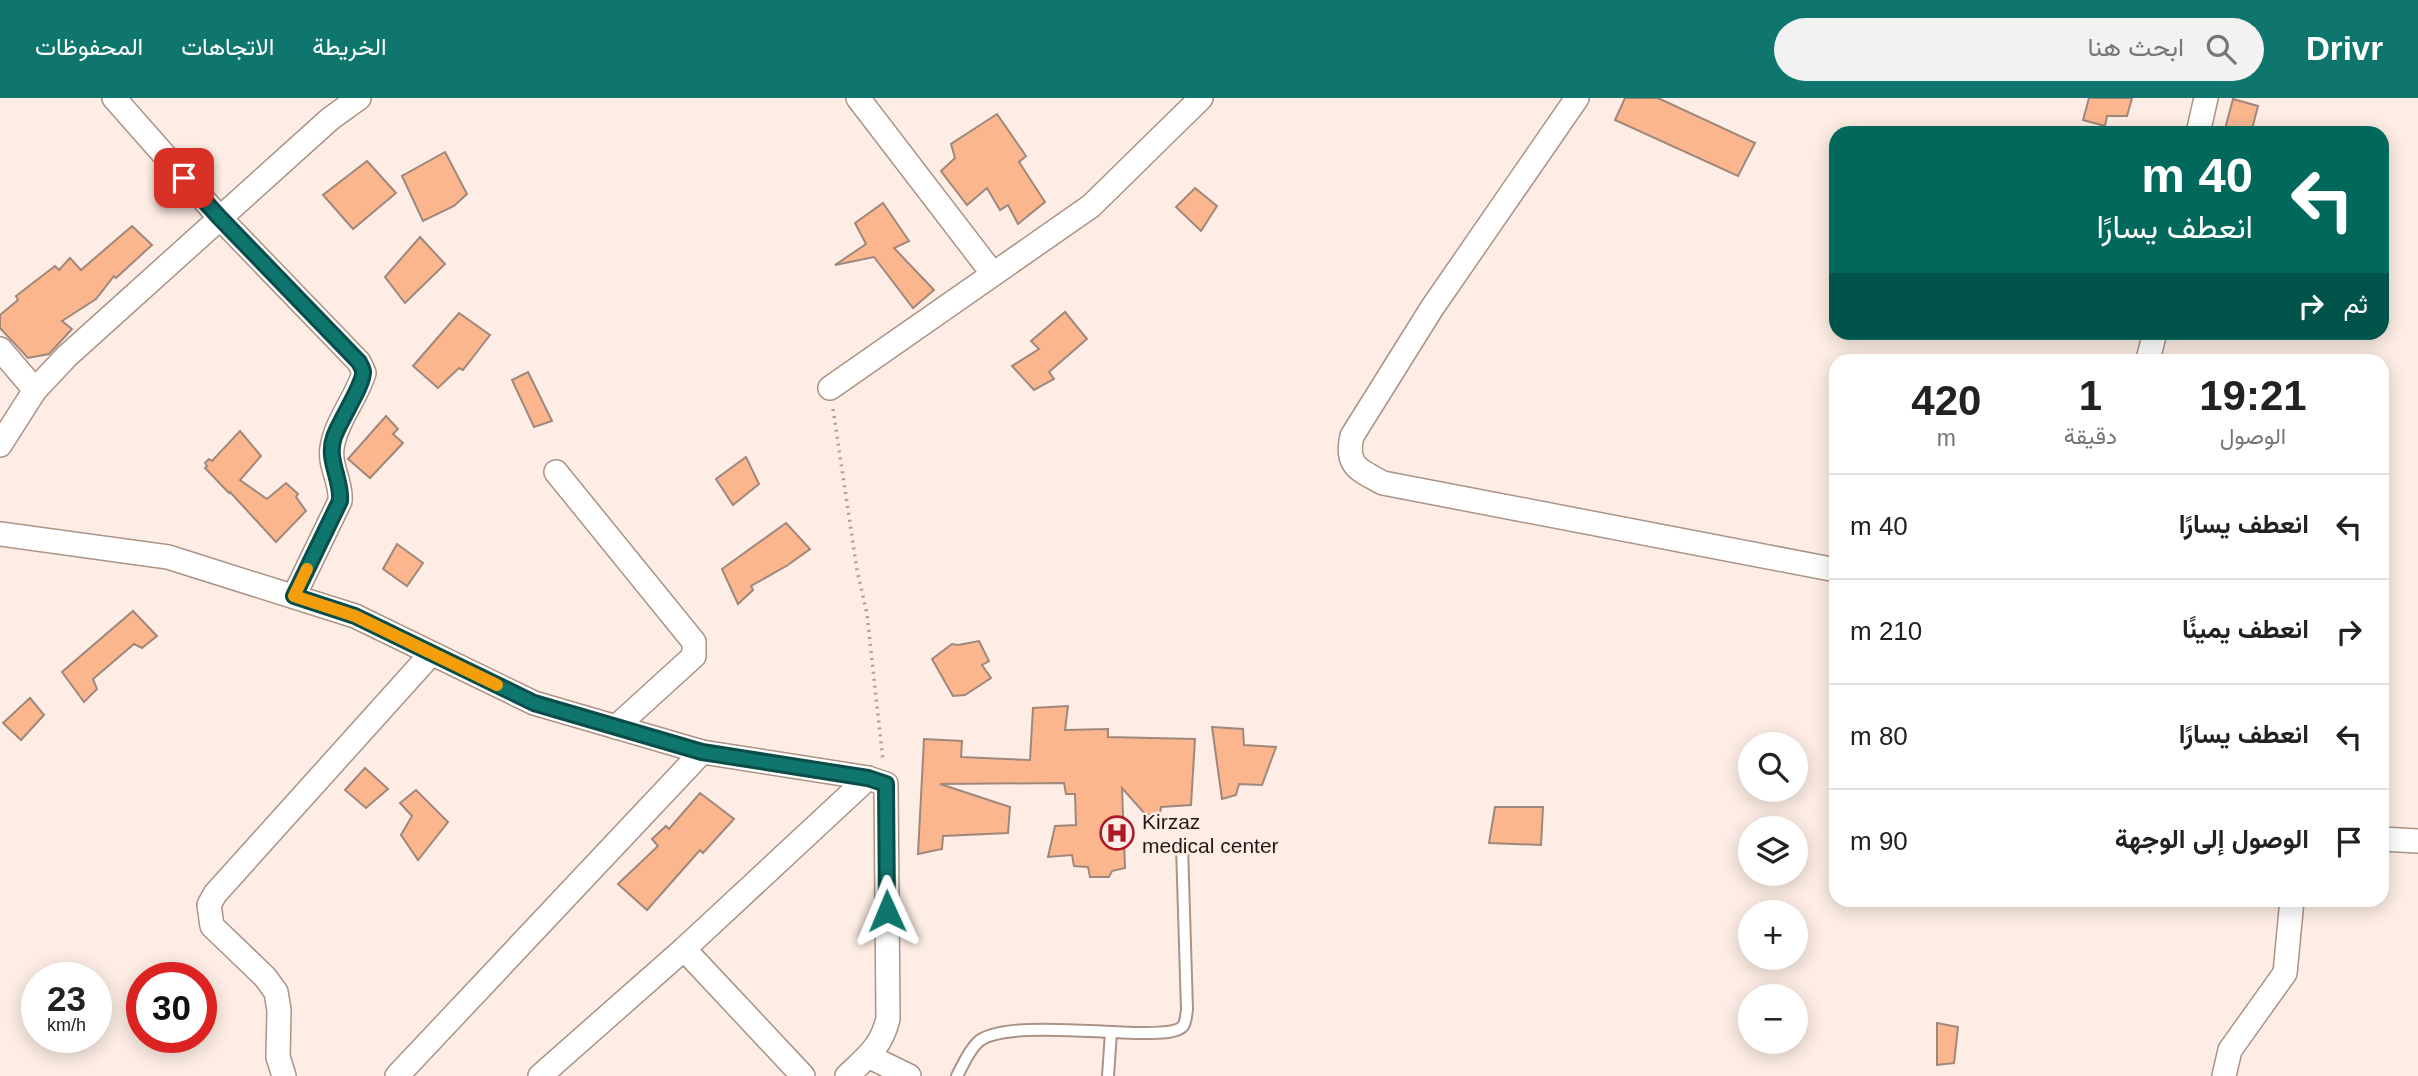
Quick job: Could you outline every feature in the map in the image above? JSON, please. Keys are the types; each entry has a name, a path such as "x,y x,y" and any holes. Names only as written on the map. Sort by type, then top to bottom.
{"street":[{"path":"114,98 219,217 359,362 363,373 361,383 334,437 331,452 340,485 340,501 294,596"},
{"path":"0,445 35,390 67,356 219,217 330,119 359,98"},
{"path":"858,98 993,274"},
{"path":"830,388 1091,206 1201,98"},
{"path":"1577,98 1432,308 1352,436 1351,460 1358,470 1383,483 1829,569"},
{"path":"2200,126 2206,98"},
{"path":"0,349 35,390"},
{"path":"556,472 694,642 694,656 616,727"},
{"path":"0,534 168,556 355,616 534,703 702,752 877,781"},
{"path":"284,1076 278,1057 279,1010 276,992 265,977 212,926 209,905 215,894 431,654"},
{"path":"397,1076 702,752"},
{"path":"544,1075 684,948 877,781"},
{"path":"847,1076 883,1037 888,1019 877,781"},
{"path":"2389,839 2418,841"},
{"path":"2224,1076 2230,1049 2285,973 2292,907"},
{"path":"684,948 803,1076"},
{"path":"868,1056 909,1076"}],"lane":[{"path":"957,1076 977,1042 987,1036 1020,1030 1161,1033 1182,1028 1187,1010 1182,846"},
{"path":"1108,1076 1111,1032"}],"path":[{"path":"830,388 857,570 867,614 877,781"}],"building":[{"path":"1625,98 1658,98 1755,143 1738,176 1615,120"},
{"path":"2089,98 2132,98 2127,116 2107,116 2105,126 2083,120"},
{"path":"2233,99 2258,106 2253,126 2226,126"},
{"path":"997,114 1026,156 1019,162 1045,202 1018,224 1008,205 1000,210 987,188 967,205 941,171 955,158 951,144"},
{"path":"445,152 467,194 454,206 423,221 402,176"},
{"path":"367,161 396,193 353,229 323,195"},
{"path":"1195,188 1217,206 1201,231 1176,207"},
{"path":"883,203 909,241 894,248 934,290 913,308 874,257 835,265 866,244 855,223"},
{"path":"132,226 152,245 116,278 114,276 96,299 62,321 72,329 49,354 28,358 0,328 0,315 18,300 16,296 55,266 59,270 70,258 81,270"},
{"path":"420,237 445,264 405,303 385,277"},
{"path":"1065,312 1087,339 1049,372 1054,379 1034,390 1012,366 1039,349 1031,341"},
{"path":"459,313 490,335 463,370 459,368 438,388 413,366"},
{"path":"528,372 552,421 534,427 512,380"},
{"path":"386,416 398,429 393,434 403,443 370,478 348,459"},
{"path":"240,431 261,456 240,480 267,499 286,483 298,494 296,497 306,511 276,542 205,468 205,463 209,459 212,461"},
{"path":"746,457 759,484 733,505 716,479"},
{"path":"786,523 810,549 751,586 753,590 738,604 722,569"},
{"path":"397,544 423,563 407,586 383,569"},
{"path":"133,611 157,636 142,648 134,644 93,679 97,689 84,702 62,672"},
{"path":"979,641 989,661 982,665 991,678 965,695 953,696 932,659 952,644"},
{"path":"30,698 44,715 21,740 3,723"},
{"path":"1068,706 1065,730 1108,729 1108,737 1195,739 1191,805 1161,807 1160,814 1146,815 1122,788 1125,868 1112,871 1109,877 1090,877 1088,867 1074,866 1072,855 1048,857 1055,826 1076,825 1075,794 1066,794 1064,783 940,784 1010,807 1008,833 943,836 942,849 918,854 924,739 962,741 961,757 1030,760 1033,708"},
{"path":"1212,727 1243,729 1244,745 1276,747 1262,785 1239,784 1236,795 1222,799"},
{"path":"365,768 388,789 366,808 345,790"},
{"path":"416,790 448,822 418,860 401,835 412,816 400,803"},
{"path":"700,793 734,819 703,853 700,850 647,910 618,884 658,846 652,839 666,826 669,829"},
{"path":"1495,807 1543,807 1541,845 1489,843"},
{"path":"1937,1023 1958,1027 1954,1063 1937,1065"}],"slow traffic":[{"path":"307,569 294,596 355,616 497,685"}],"place":[{"name":"Kirzaz medical center","path":"1117,833"}],"route":[{"path":"184,178 359,362 363,373 361,383 334,437 331,452 340,485 340,501 294,596 355,616 534,703 702,752 881,781 886,784 887,911"}]}
